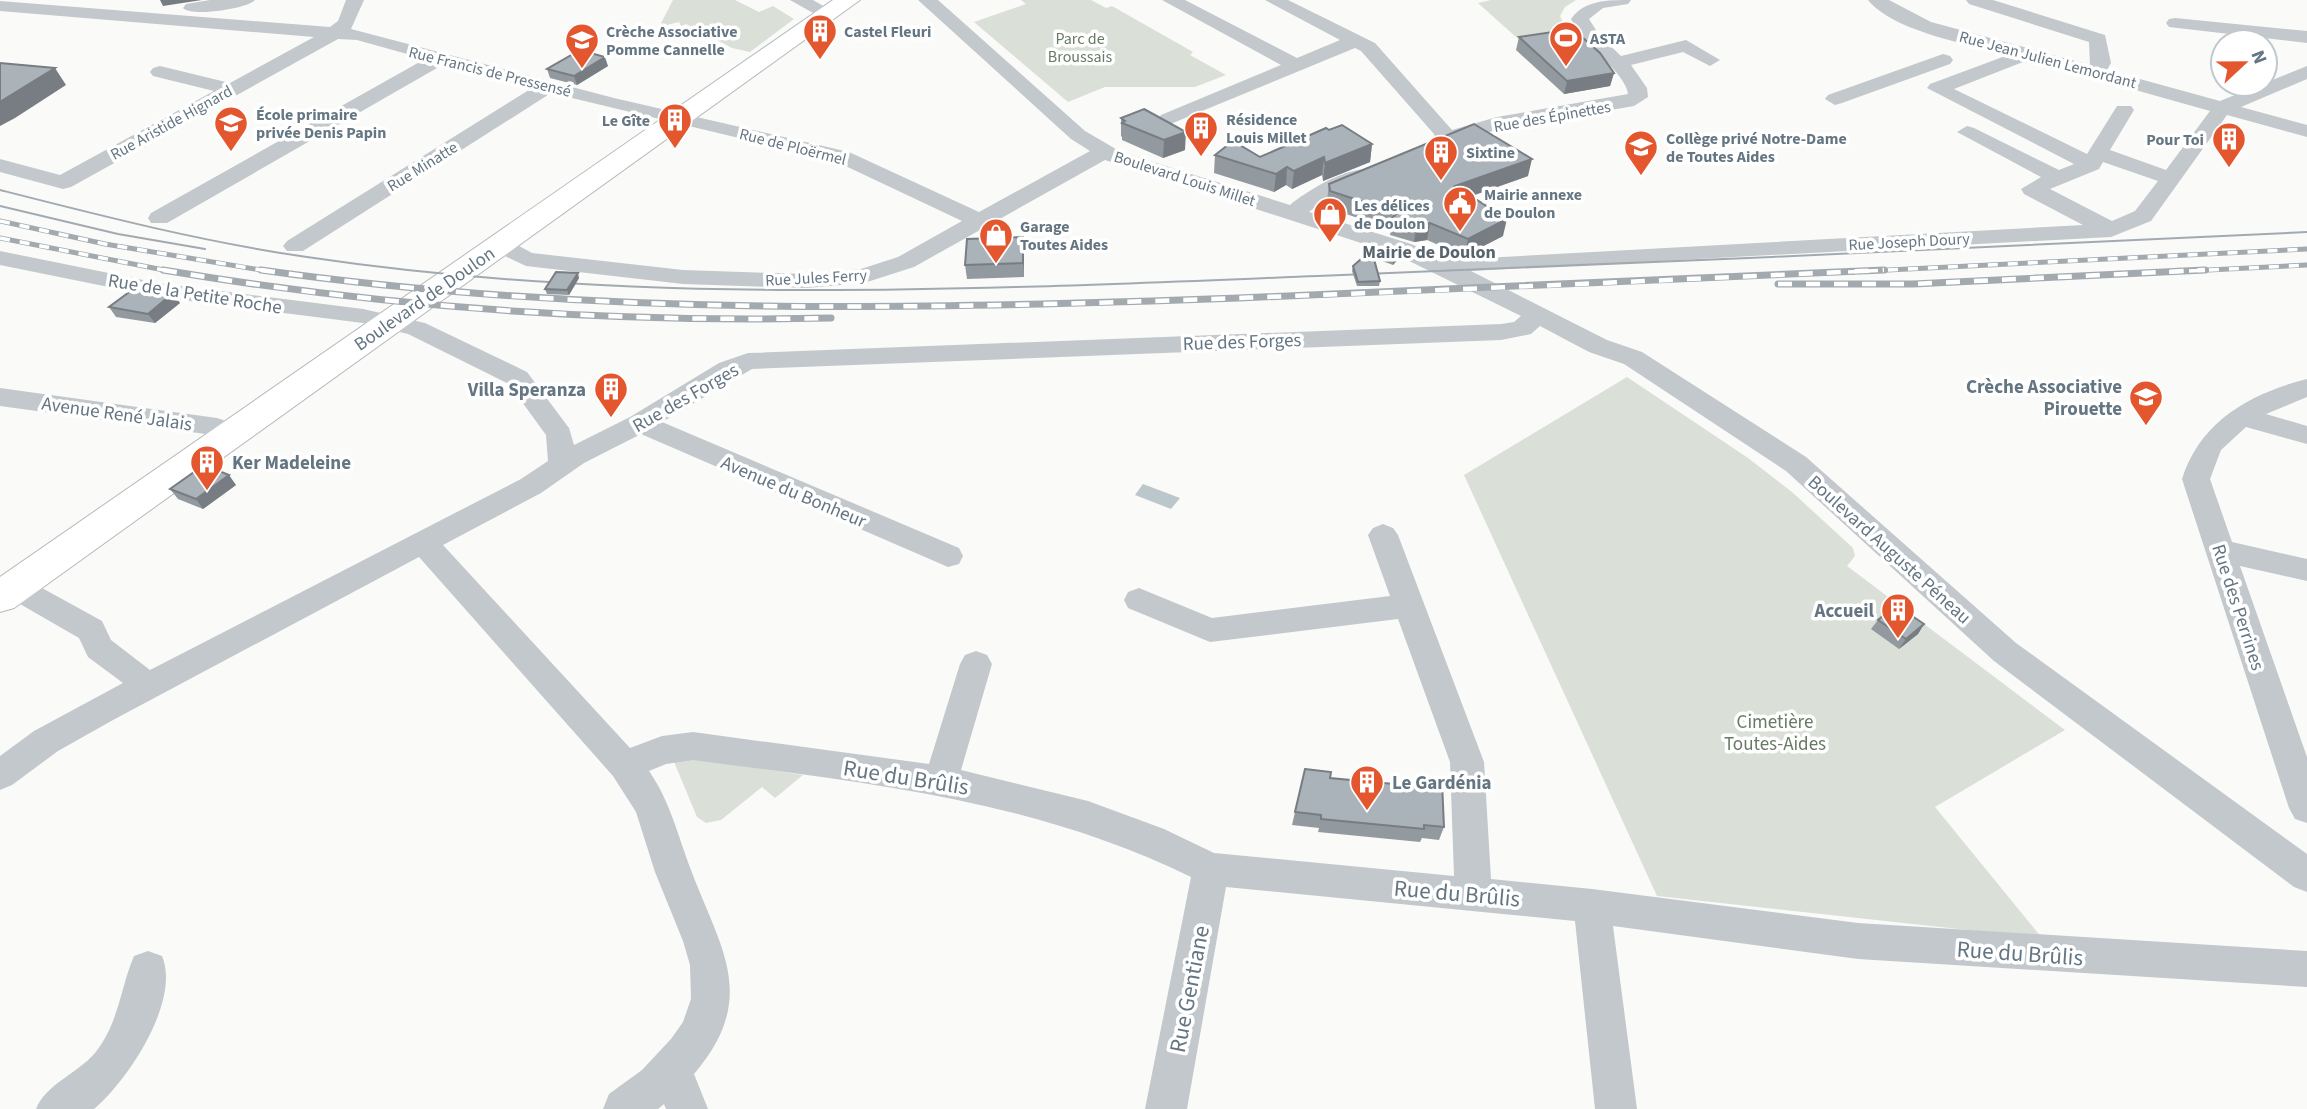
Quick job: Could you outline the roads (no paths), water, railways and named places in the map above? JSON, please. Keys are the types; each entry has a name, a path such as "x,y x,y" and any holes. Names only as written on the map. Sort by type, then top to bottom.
{"main road":[{"name":"Boulevard de Doulon","path":"6,593 838,7"}],"street":[{"path":"154,17 174,10 246,0"},
{"path":"336,32 346,24 355,0"},
{"path":"799,0 838,7"},
{"name":"Boulevard Louis Millet","path":"926,0 1078,135 1105,151 1160,173 1397,246 1447,268"},
{"path":"1171,0 1301,62"},
{"path":"1274,0 1355,41"},
{"name":"Rue des Épinettes","path":"1355,41 1368,47 1444,133 1436,143 1497,123 1638,97 1638,88 1585,30 1580,19 1584,11 1594,5 1622,0"},
{"name":"Rue Jean Julien Lemordant","path":"1877,0 1913,21 2307,131"},
{"path":"1974,0 2098,39"},
{"path":"187,19 213,5"},
{"name":"Rue Francis de Pressensé","path":"0,6 88,6 154,17 358,35 681,118"},
{"path":"2092,19 2101,63 2097,72"},
{"path":"2175,23 2307,37"},
{"name":"Rue Aristide Hignard","path":"0,165 63,182 336,32"},
{"path":"1168,119 1355,41"},
{"path":"1616,63 1686,46 1710,60"},
{"path":"1937,88 2030,53"},
{"path":"1835,99 1908,73 1934,56 1974,75"},
{"path":"159,218 440,58"},
{"path":"160,72 231,89"},
{"path":"2223,107 2307,72"},
{"path":"1908,73 2043,141 2170,178"},
{"name":"Rue Minatte","path":"295,246 549,86"},
{"name":"Rue Joseph Doury","path":"1447,268 1468,264 2111,230 2143,216 2223,107"},
{"path":"2111,230 2032,189 2059,178 2094,158 2124,110"},
{"name":"Rue de Ploërmel","path":"681,118 842,156 977,220"},
{"path":"1967,132 2059,178"},
{"path":"2010,153 2043,141"},
{"name":"Rue Jules Ferry","path":"500,245 515,254 543,261 683,276 806,281 890,270 1105,151"},
{"path":"1294,213 1317,194 1378,169"},
{"name":"Rue de la Petite Roche","path":"0,258 171,292 391,322 426,331 518,378 559,434 562,464"},
{"path":"0,277 24,263"},
{"name":"Boulevard Auguste Péneau","path":"1447,268 1598,346 1633,358 1781,453 2005,653 2307,875"},
{"name":"Rue des Forges","path":"0,775 46,741 531,486 562,464 640,424 728,369 769,358 1501,332 1522,329 1537,315"},
{"path":"2240,416 2307,387"},
{"name":"Avenue René Jalais","path":"0,397 208,426 233,433"},
{"path":"2240,416 2307,435"},
{"name":"Rue des Perrines","path":"2240,416 2208,451 2200,464 2196,479 2307,808"},
{"name":"Avenue du Bonheur","path":"640,424 948,556"},
{"path":"1383,535 1407,606 1467,762 1473,895"},
{"path":"423,542 625,766 648,800 676,879 705,948 712,978 710,1010 696,1039 672,1070 624,1109"},
{"path":"2220,550 2307,570"},
{"path":"6,593 31,596 91,630 99,648 132,671 145,687"},
{"path":"1139,600 1210,630 1407,606"},
{"path":"941,781 976,664"},
{"name":"Rue du Brûlis","path":"625,766 662,750 693,746 941,781 1029,800 1153,840 1211,869 1592,906 1858,941 2307,969"},
{"name":"Rue Gentiane","path":"1166,1109 1211,869"},
{"path":"1592,906 1616,1109"},
{"path":"57,1109 98,1081 121,1055 140,1009 148,969"},
{"path":"672,1070 687,1109"}],"tram line":[{"path":"0,190 191,236 307,257 433,273 559,283 685,288 812,290 1065,286 2307,232"},
{"path":"0,206 118,234 205,249"}],"railway":[{"path":"0,221 105,244 261,270"},
{"path":"0,238 167,271"},
{"path":"1848,272 2307,249"},
{"path":"2169,272 2307,265"},
{"path":"261,270 383,285 505,295 749,306 872,307 1239,298 1884,270"},
{"path":"261,270 273,272"},
{"path":"1778,284 1913,284 2205,270"},
{"path":"167,271 329,294 496,310 664,318 831,318"},
{"path":"167,271 174,272"}],"place":[{"name":"Castel Fleuri","path":"820,61"},
{"name":"ASTA","path":"1566,68"},
{"name":"Crèche Associative Pomme Cannelle","path":"582,70"},
{"name":"Le Gîte","path":"675,150"},
{"name":"École primaire privée Denis Papin","path":"231,153"},
{"name":"Résidence Louis Millet","path":"1201,158"},
{"name":"Pour Toi","path":"2229,169"},
{"name":"Collège privé Notre-Dame de Toutes Aides","path":"1641,177"},
{"name":"Sixtine","path":"1441,182"},
{"name":"Mairie annexe de Doulon","path":"1460,233"},
{"name":"Les délices de Doulon","path":"1330,244"},
{"name":"Garage Toutes Aides","path":"996,265"},
{"name":"Villa Speranza","path":"611,419"},
{"name":"Crèche Associative Pirouette","path":"2146,427"},
{"name":"Ker Madeleine","path":"207,492"},
{"name":"Accueil","path":"1898,640"},
{"name":"Le Gardénia","path":"1367,812"}],"district":[{"name":"Mairie de Doulon","path":"1429,252"}],"park label":[{"name":"Parc de Broussais","path":"1080,47"},
{"name":"Cimetière Toutes-Aides","path":"1775,732"}]}
